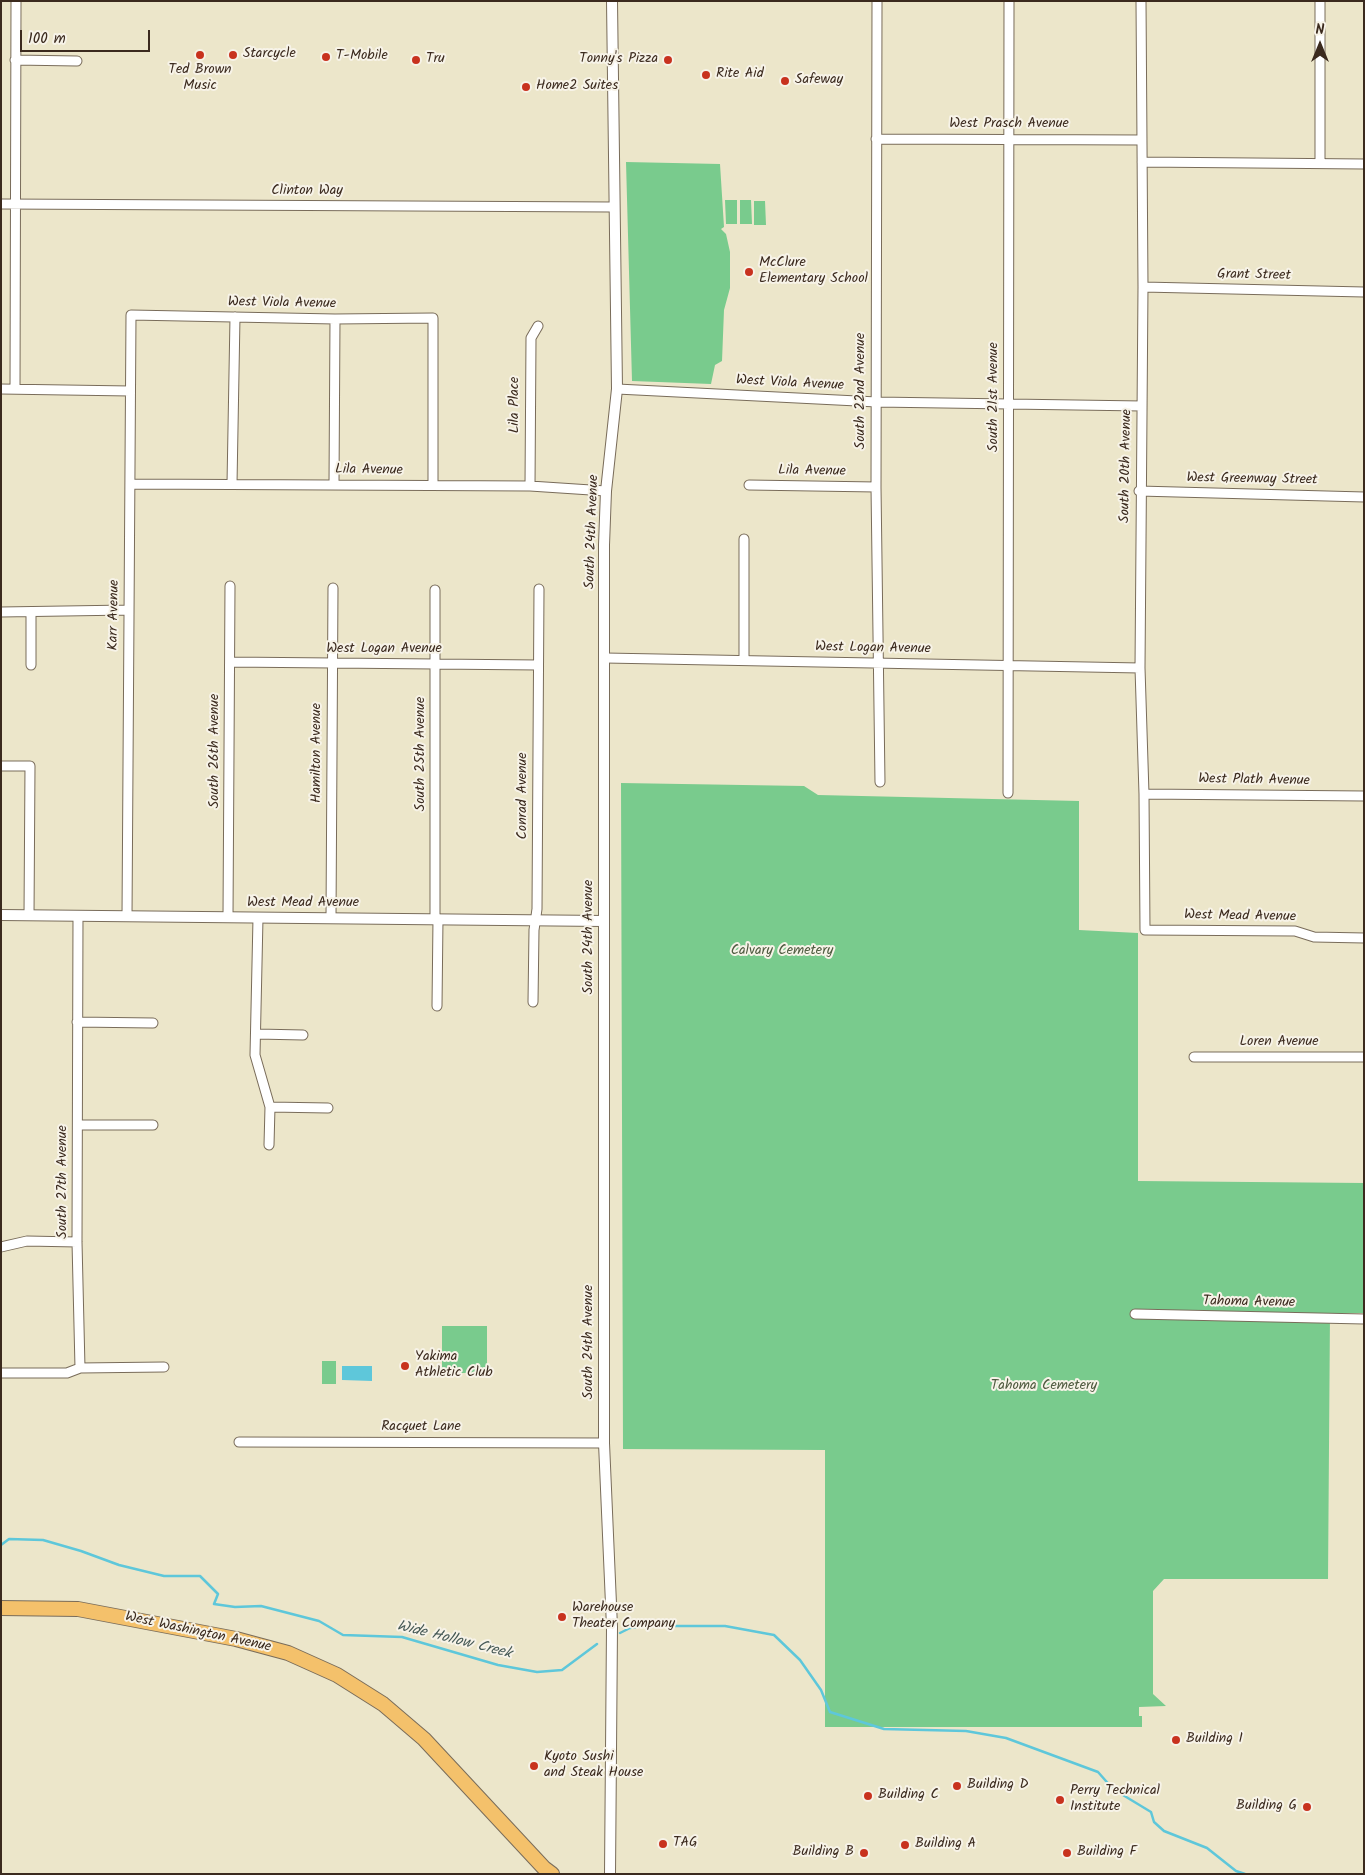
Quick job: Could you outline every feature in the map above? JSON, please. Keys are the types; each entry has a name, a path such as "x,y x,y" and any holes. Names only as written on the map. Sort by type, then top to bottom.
{"main road":[{"name":"West Washington Avenue","path":"1,1608 78,1609 236,1639 288,1654 337,1675 383,1704 424,1739 544,1868 552,1874"}],"street":[{"path":"15,389 16,1"},
{"name":"South 24th Avenue","path":"610,1874 612,1627 604,1443 604,921 606,491 617,389 613,208 612,1"},
{"name":"South 22nd Avenue","path":"877,1 876,487 880,782"},
{"name":"South 21st Avenue","path":"1008,793 1009,1"},
{"name":"South 20th Avenue","path":"1141,1 1143,287 1140,668 1144,794 1145,930"},
{"path":"1320,1 1320,163"},
{"path":"16,60 77,62"},
{"name":"West Prasch Avenue","path":"876,139 1142,140"},
{"path":"1142,162 1364,164"},
{"name":"Clinton Way","path":"1,204 613,208"},
{"name":"Grant Street","path":"1143,287 1364,292"},
{"name":"West Viola Avenue","path":"131,315 336,319 433,318 433,485"},
{"name":"Karr Avenue","path":"127,916 131,315"},
{"path":"232,484 235,317"},
{"path":"334,484 336,319"},
{"name":"Lila Place","path":"530,486 530,338 538,326"},
{"path":"1,389 130,391"},
{"name":"West Viola Avenue","path":"617,389 877,402 1142,406"},
{"name":"Lila Avenue","path":"131,484 530,486 606,491"},
{"name":"Lila Avenue","path":"749,485 876,487"},
{"name":"West Greenway Street","path":"1140,492 1364,497"},
{"path":"744,538 744,660"},
{"name":"South 26th Avenue","path":"228,916 230,586"},
{"name":"Hamilton Avenue","path":"331,917 333,588"},
{"name":"Conrad Avenue","path":"532,1002 536,920 539,589"},
{"name":"South 25th Avenue","path":"435,590 437,1006"},
{"path":"1,612 128,610"},
{"path":"31,612 31,665"},
{"name":"West Logan Avenue","path":"605,658 1140,668"},
{"name":"West Logan Avenue","path":"230,662 538,665"},
{"path":"1,766 30,766 28,915"},
{"name":"West Plath Avenue","path":"1144,794 1364,796"},
{"name":"West Mead Avenue","path":"1,915 604,921"},
{"name":"South 27th Avenue","path":"78,916 77,1242 80,1368"},
{"path":"258,918 257,1034 255,1055 270,1108 269,1145"},
{"name":"West Mead Avenue","path":"1145,930 1295,931 1314,937 1364,938"},
{"path":"77,1022 153,1023"},
{"path":"257,1034 303,1035"},
{"name":"Loren Avenue","path":"1194,1057 1364,1057"},
{"path":"270,1108 328,1108"},
{"path":"78,1126 153,1125"},
{"path":"1,1247 27,1242 77,1242"},
{"name":"Tahoma Avenue","path":"1135,1314 1364,1319"},
{"path":"1,1373 67,1373 80,1368 164,1367"},
{"name":"Racquet Lane","path":"239,1442 604,1443"}],"green space":[{"path":"626,162 720,164 724,227 721,229 726,234 730,252 730,288 724,310 722,361 715,365 711,384 632,381"},
{"path":"725,200 737,200 737,224 726,224"},
{"path":"740,200 751,200 752,224 740,224"},
{"path":"754,201 765,201 766,225 754,225"},
{"name":"Tahoma Cemetery","path":"621,783 804,786 818,795 1079,801 1079,930 1138,933 1138,1181 1364,1183 1364,1313 1330,1313 1328,1579 1164,1579 1153,1591 1153,1694 1166,1706 1139,1707 1139,1716 1142,1716 1142,1727 825,1727 825,1450 623,1449"},
{"path":"442,1326 487,1326 487,1373 442,1373"},
{"path":"322,1361 336,1361 336,1384 322,1384"}],"water":[{"path":"342,1366 372,1366 372,1381 342,1380"}],"waterway":[{"name":"Wide Hollow Creek","path":"1,1545 9,1539 43,1540 119,1565 164,1576 200,1576 218,1594 214,1604 235,1607 261,1606 319,1621 343,1635 402,1637 498,1665 537,1672 562,1670 597,1644"},
{"name":"Wide Hollow Creek","path":"620,1633 630,1628 642,1626 725,1626 774,1635 800,1660 821,1690 830,1712 884,1729 966,1731 1006,1738 1098,1772 1113,1789 1151,1812 1154,1822 1164,1831 1207,1848 1236,1871 1245,1874"}],"place":[{"name":"Ted Brown Music","path":"200,55"},
{"name":"Starcycle","path":"233,55"},
{"name":"T-Mobile","path":"326,57"},
{"name":"Tru","path":"416,60"},
{"name":"Tonny's Pizza","path":"668,60"},
{"name":"Rite Aid","path":"706,75"},
{"name":"Safeway","path":"785,81"},
{"name":"Home2 Suites","path":"526,87"},
{"name":"McClure Elementary School","path":"749,272"},
{"name":"Yakima Athletic Club","path":"405,1366"},
{"name":"Warehouse Theater Company","path":"562,1617"},
{"name":"Building I","path":"1176,1740"},
{"name":"Kyoto Sushi and Steak House","path":"534,1766"},
{"name":"Building D","path":"957,1786"},
{"name":"Building C","path":"868,1796"},
{"name":"Perry Technical Institute","path":"1060,1800"},
{"name":"Building G","path":"1307,1807"},
{"name":"TAG","path":"663,1844"},
{"name":"Building A","path":"905,1845"},
{"name":"Building B","path":"864,1853"},
{"name":"Building F","path":"1067,1853"}],"park label":[{"name":"Calvary Cemetery","path":"782,952"}]}
